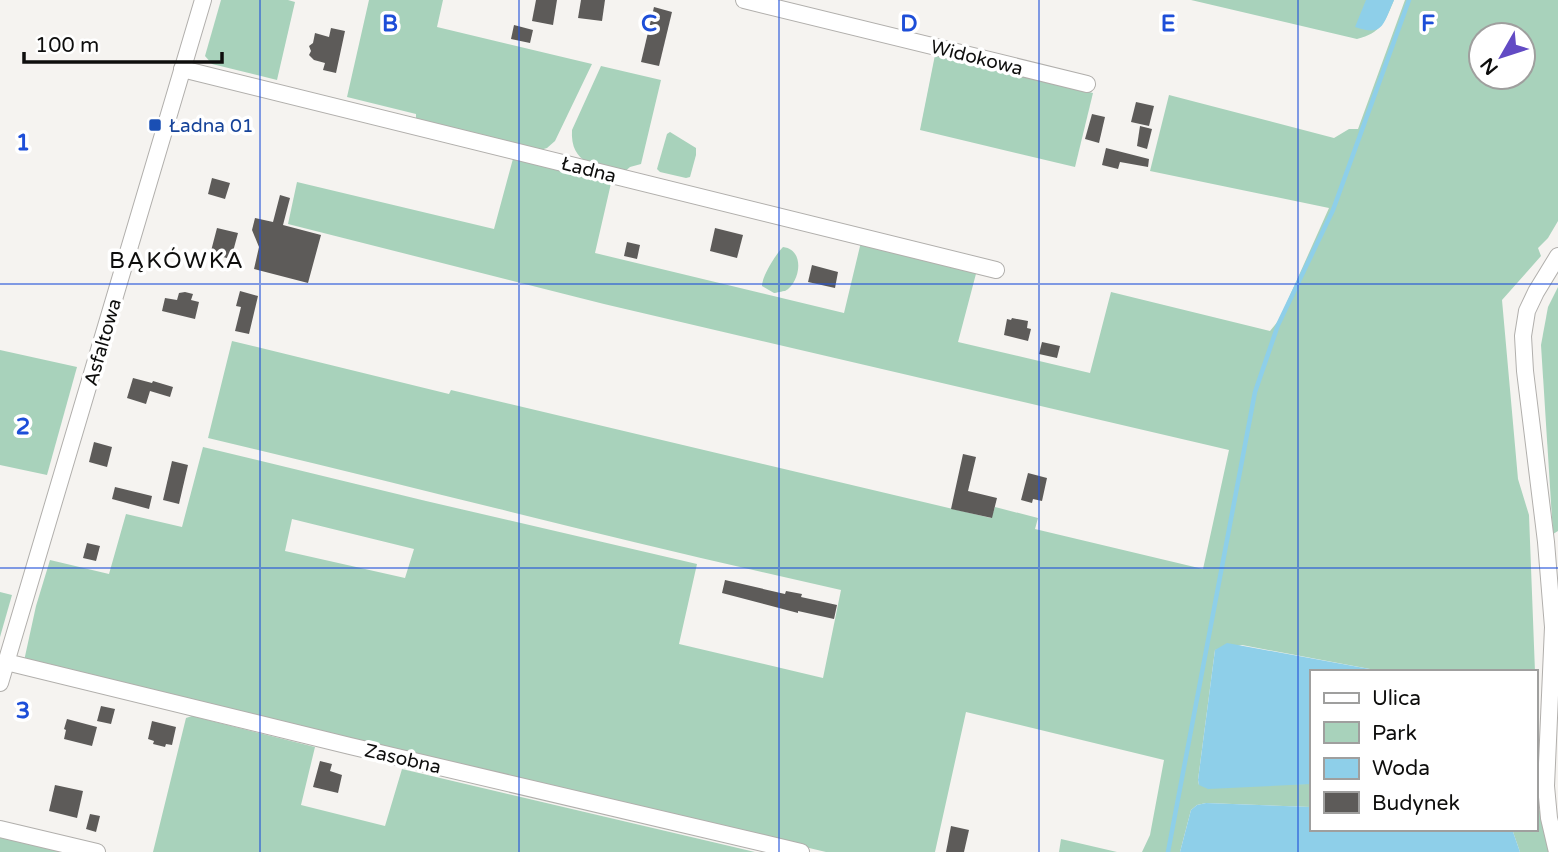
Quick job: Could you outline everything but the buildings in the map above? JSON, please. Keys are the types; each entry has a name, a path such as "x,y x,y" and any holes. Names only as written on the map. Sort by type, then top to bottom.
{"street":[{"name":"Asfaltowa","path":"0,683 203,0"},
{"name":"Widokowa","path":"744,0 1087,84"},
{"name":"Ładna","path":"182,69 996,270"},
{"path":"1557,852 1549,818 1546,786 1553,626 1523,336 1527,311 1558,256"},
{"name":"Zasobna","path":"6,662 801,852"},
{"path":"0,829 97,852"}],"green space":[{"path":"221,0 295,2 277,80 212,64 205,56"},
{"path":"369,0 443,0 437,27 592,64 555,141 547,148 537,151 416,119 416,114 347,97"},
{"path":"1191,0 1394,0 1388,15 1377,30 1357,39"},
{"path":"1405,0 1558,0 1558,221 1538,248 1541,256 1502,300 1518,479 1529,515 1535,670 1375,670 1242,645 1215,650 1199,785 1310,784 1310,807 1206,803 1197,805 1191,810 1180,852 1142,852 1150,835 1164,760 966,712 935,852 826,852 24,661 50,560 109,574 126,514 182,527 203,447 697,564 679,644 823,678 841,590 208,438 232,341 449,394 451,390 991,518 995,507 1038,518 1035,529 1203,569 1229,450 604,304 288,224 297,182 494,229 514,155 612,179 595,253 844,313 861,242 977,270 958,342 1090,373 1111,292 1270,331 1279,320 1329,208 1150,171 1169,95 1334,138 1349,129 1358,129","holes":["292,519 414,549 405,578 285,551"]},
{"path":"935,55 1093,93 1075,167 920,130"},
{"path":"601,66 661,80 641,164 630,167 623,173 587,162 575,150 573,142 572,130"},
{"path":"670,132 696,148 690,177 660,172 657,169 667,134"},
{"path":"783,247 795,254 798,260 797,274 790,287 774,293 762,286 770,265"},
{"path":"1558,287 1558,531 1553,534 1541,345 1548,307"},
{"path":"0,350 77,367 47,475 0,465"},
{"path":"0,592 12,595 0,637"},
{"path":"192,716 315,747 301,805 385,826 402,769 755,852 153,852 186,718"},
{"path":"1537,801 1551,852 1520,852 1513,831 1537,831"},
{"path":"0,834 77,852 0,852"},
{"path":"1061,839 1117,852 1059,852"}],"water":[{"path":"1366,0 1394,0 1384,22 1377,29 1355,27"},
{"path":"1227,643 1375,670 1310,670 1310,784 1208,789 1199,785 1215,650"},
{"path":"1206,803 1310,807 1310,831 1513,831 1520,852 1180,852 1191,810"}],"waterway":[{"path":"1168,852 1255,392 1278,325 1333,210 1409,0"}],"place":[{"name":"Ładna 01","path":"155,125"}],"district":[{"name":"BĄKÓWKA","path":"177,260"}]}
